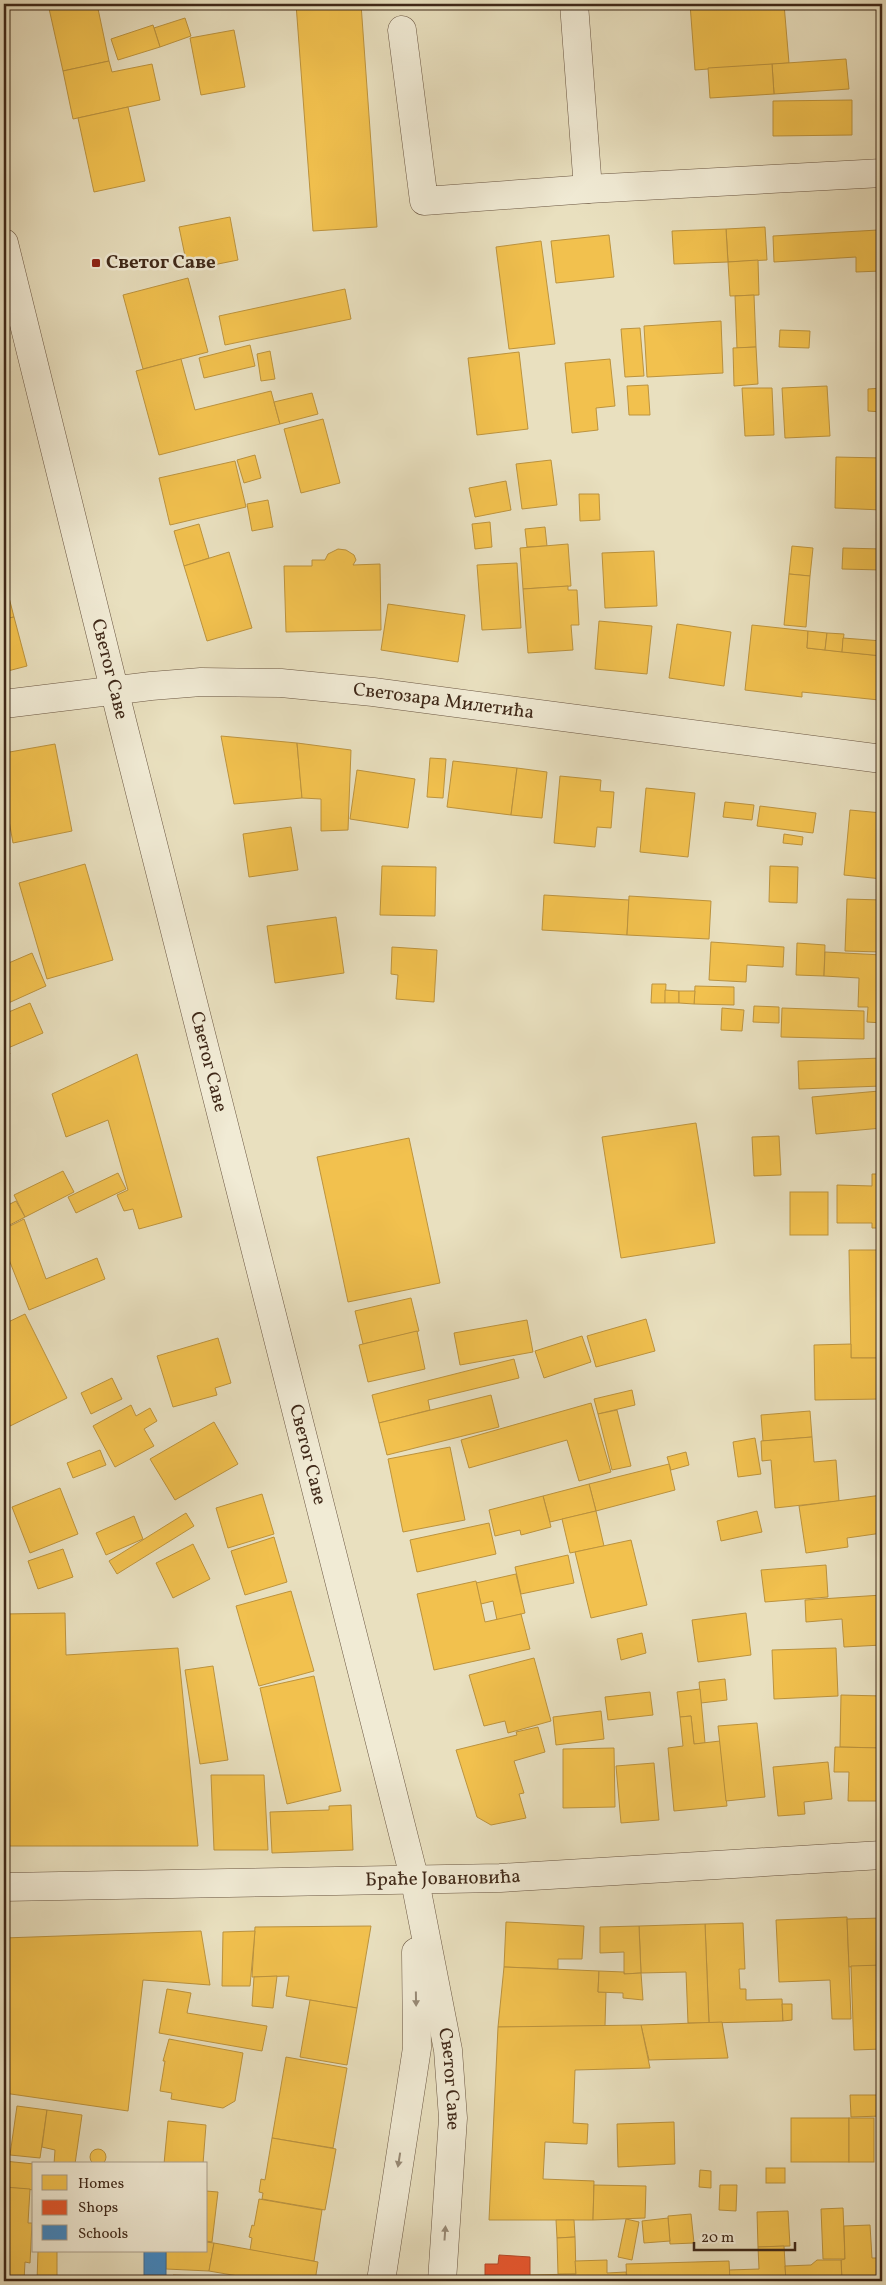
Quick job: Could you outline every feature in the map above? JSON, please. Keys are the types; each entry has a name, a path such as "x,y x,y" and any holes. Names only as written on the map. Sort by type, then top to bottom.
{"street":[{"path":"574,4 588,189"},
{"path":"402,30 424,201 588,189 882,173"},
{"name":"Светог Саве","path":"4,243 114,690 414,1880 448,2050 452,2118 442,2281"},
{"name":"Светозара Милетића","path":"4,704 114,690 201,682 281,683 373,692 882,759"},
{"name":"Браће Јовановића","path":"4,1887 500,1878 882,1855"},
{"name":"Светог Саве","path":"381,2281 417,2048 414,1880"}],"building: Homes":[{"path":"48,4 97,4 109,61 63,71"},
{"path":"296,4 361,4 377,227 313,231"},
{"path":"690,4 784,4 789,63 695,70"},
{"path":"185,18 191,36 160,47 154,28"},
{"path":"153,25 160,47 118,60 111,39"},
{"path":"234,30 245,87 201,95 190,38"},
{"path":"846,59 849,89 774,94 772,64"},
{"path":"109,61 112,72 152,64 160,100 73,119 63,71"},
{"path":"772,64 774,94 710,98 708,68"},
{"path":"852,100 852,135 773,136 773,101"},
{"path":"128,107 145,181 94,192 78,118"},
{"path":"230,217 238,260 188,270 179,227"},
{"path":"765,227 767,260 728,262 726,229"},
{"path":"726,229 728,262 674,264 672,231"},
{"path":"878,230 881,271 856,272 856,257 774,262 773,236"},
{"path":"609,235 614,277 556,283 551,241"},
{"path":"541,241 555,344 509,349 496,247"},
{"path":"758,260 759,295 730,296 728,262"},
{"path":"188,278 208,352 143,369 123,295"},
{"path":"345,289 351,319 225,345 219,316"},
{"path":"754,295 756,347 737,348 735,296"},
{"path":"721,321 723,373 647,377 644,326"},
{"path":"640,328 644,376 625,377 621,329"},
{"path":"780,330 810,331 809,348 779,347"},
{"path":"250,345 255,366 204,378 199,358"},
{"path":"756,347 758,384 734,386 733,348"},
{"path":"270,351 275,379 261,381 257,354"},
{"path":"519,352 528,429 477,435 468,358"},
{"path":"181,359 195,410 271,391 280,424 159,455 136,371"},
{"path":"610,359 615,406 596,408 598,430 572,433 565,363"},
{"path":"648,385 650,415 629,415 627,386"},
{"path":"827,386 830,436 785,438 782,388"},
{"path":"742,388 772,388 774,435 745,436"},
{"path":"882,388 882,412 868,411 868,389"},
{"path":"312,393 318,414 280,424 274,402"},
{"path":"323,419 340,483 301,493 284,429"},
{"path":"255,455 261,478 244,483 237,460"},
{"path":"836,457 882,458 882,510 835,508"},
{"path":"551,460 557,505 522,509 516,464"},
{"path":"235,461 246,507 170,525 159,478"},
{"path":"506,481 511,510 475,517 469,488"},
{"path":"579,494 599,494 600,520 580,521"},
{"path":"268,500 273,527 252,531 247,504"},
{"path":"490,522 492,547 475,549 472,524"},
{"path":"199,524 209,558 184,566 174,531"},
{"path":"545,527 547,546 527,547 525,529"},
{"path":"568,544 571,586 523,589 520,548"},
{"path":"792,546 813,548 810,576 789,574"},
{"path":"843,548 882,549 882,570 842,569"},
{"path":"338,549 346,550 354,555 356,560 353,565 380,564 381,630 286,632 284,566 312,566 312,560 325,560 328,554"},
{"path":"654,551 657,606 605,608 602,553"},
{"path":"229,552 252,628 207,641 184,566"},
{"path":"517,563 521,628 482,630 477,565"},
{"path":"789,574 810,576 806,627 784,625"},
{"path":"4,578 14,617 4,619"},
{"path":"568,586 568,590 577,590 579,625 571,625 573,650 528,653 523,589"},
{"path":"388,604 465,615 458,662 381,650"},
{"path":"14,617 27,666 4,672 4,619"},
{"path":"599,621 652,626 647,674 595,669"},
{"path":"677,624 731,632 724,686 669,678"},
{"path":"752,625 808,631 807,648 882,656 879,700 802,692 802,697 745,690"},
{"path":"808,631 827,633 825,650 807,648"},
{"path":"827,633 844,634 842,652 825,650"},
{"path":"843,638 882,641 882,656 842,652"},
{"path":"221,736 297,743 302,798 234,804"},
{"path":"297,743 351,750 348,830 321,831 321,799 302,798"},
{"path":"55,744 72,831 13,843 4,793 4,753"},
{"path":"430,758 446,759 443,798 427,797"},
{"path":"453,761 517,768 511,815 447,807"},
{"path":"517,768 547,772 542,818 511,815"},
{"path":"357,770 415,779 408,828 350,819"},
{"path":"560,776 601,780 600,791 614,792 611,828 597,827 595,847 554,843"},
{"path":"646,788 695,793 688,857 640,852"},
{"path":"725,802 754,805 752,820 723,817"},
{"path":"760,806 816,813 813,833 757,826"},
{"path":"850,810 882,813 882,879 844,875"},
{"path":"291,827 298,870 249,877 243,834"},
{"path":"784,834 803,837 802,845 783,843"},
{"path":"4,852 8,877 4,878"},
{"path":"85,864 113,960 47,979 19,883"},
{"path":"382,866 436,867 435,916 380,915"},
{"path":"770,866 798,867 797,903 769,902"},
{"path":"544,895 629,900 627,935 542,930"},
{"path":"629,896 711,901 709,939 627,935"},
{"path":"847,899 882,900 882,952 845,951"},
{"path":"336,917 344,973 275,983 267,926"},
{"path":"711,942 784,947 783,967 747,965 746,982 709,980"},
{"path":"797,943 825,945 824,976 796,975"},
{"path":"392,947 437,950 434,1002 396,999 398,975 391,974"},
{"path":"825,952 882,955 882,1023 867,1022 868,1007 858,1007 859,978 824,976"},
{"path":"32,953 46,986 4,1005 4,965"},
{"path":"652,984 666,984 665,1003 651,1003"},
{"path":"695,986 734,987 734,1005 694,1004"},
{"path":"665,990 679,991 679,1003 665,1003"},
{"path":"679,991 695,991 694,1004 679,1003"},
{"path":"30,1003 43,1033 8,1048 10,1054 4,1057 4,1040 7,1038 4,1029 4,1014"},
{"path":"754,1006 779,1007 779,1023 753,1022"},
{"path":"722,1008 744,1010 742,1031 721,1030"},
{"path":"782,1008 864,1011 864,1039 781,1037"},
{"path":"137,1054 182,1217 139,1229 133,1209 124,1211 117,1195 128,1190 108,1120 66,1137 52,1094"},
{"path":"882,1058 882,1086 799,1089 798,1061"},
{"path":"879,1091 882,1128 816,1134 812,1097"},
{"path":"696,1123 715,1243 621,1258 602,1137"},
{"path":"779,1136 781,1175 754,1176 752,1137"},
{"path":"409,1138 440,1283 348,1302 317,1157"},
{"path":"63,1171 74,1192 25,1217 14,1195"},
{"path":"118,1173 126,1189 76,1213 68,1197"},
{"path":"872,1174 882,1174 882,1228 872,1228 872,1223 837,1223 837,1185 872,1186"},
{"path":"790,1192 828,1192 828,1235 790,1235"},
{"path":"16,1201 25,1217 4,1228 4,1207"},
{"path":"24,1219 46,1279 97,1258 105,1279 29,1310 4,1247 4,1229"},
{"path":"849,1250 882,1250 882,1358 851,1358"},
{"path":"411,1298 419,1331 363,1344 355,1311"},
{"path":"25,1314 67,1398 4,1429 4,1324"},
{"path":"646,1319 655,1351 596,1367 587,1336"},
{"path":"527,1320 533,1352 460,1365 454,1333"},
{"path":"417,1331 425,1369 368,1382 359,1345"},
{"path":"582,1336 591,1362 544,1378 535,1351"},
{"path":"218,1338 231,1383 215,1388 217,1395 173,1407 157,1356"},
{"path":"851,1344 851,1358 881,1358 881,1399 815,1400 814,1345"},
{"path":"514,1359 519,1378 428,1400 430,1410 379,1423 372,1395"},
{"path":"112,1378 122,1399 91,1414 81,1393"},
{"path":"632,1390 635,1405 598,1414 594,1399"},
{"path":"491,1395 499,1427 387,1455 379,1423"},
{"path":"591,1403 611,1472 579,1481 567,1440 469,1468 461,1440"},
{"path":"131,1405 136,1416 150,1408 157,1421 144,1429 154,1446 115,1467 93,1426"},
{"path":"617,1410 631,1466 612,1470 598,1414"},
{"path":"810,1411 812,1437 763,1441 761,1415"},
{"path":"214,1422 238,1464 175,1500 150,1459"},
{"path":"812,1437 814,1462 836,1460 839,1501 775,1508 771,1460 762,1461 761,1441"},
{"path":"755,1438 761,1474 738,1477 733,1442"},
{"path":"450,1447 465,1520 403,1532 388,1459"},
{"path":"100,1450 106,1465 73,1478 67,1463"},
{"path":"686,1452 689,1465 671,1470 667,1457"},
{"path":"669,1464 675,1490 596,1511 589,1484"},
{"path":"589,1484 596,1511 550,1522 543,1496"},
{"path":"60,1488 78,1534 30,1553 12,1507"},
{"path":"262,1494 274,1534 228,1548 216,1508"},
{"path":"882,1495 882,1533 847,1538 848,1547 806,1553 799,1506"},
{"path":"543,1496 551,1527 521,1535 520,1530 495,1536 489,1510"},
{"path":"596,1511 604,1546 570,1553 562,1519"},
{"path":"757,1511 762,1532 721,1541 717,1521"},
{"path":"186,1513 194,1526 117,1574 109,1561"},
{"path":"134,1516 143,1539 106,1555 96,1533"},
{"path":"489,1523 496,1554 417,1572 410,1540"},
{"path":"274,1537 287,1582 245,1595 231,1551"},
{"path":"631,1540 647,1605 591,1618 575,1552"},
{"path":"193,1544 210,1579 173,1598 156,1563"},
{"path":"63,1549 73,1577 38,1589 28,1561"},
{"path":"568,1555 574,1583 521,1594 515,1567"},
{"path":"826,1565 828,1597 765,1602 761,1570"},
{"path":"516,1574 525,1613 497,1620 493,1601 481,1604 476,1583"},
{"path":"476,1581 485,1622 521,1614 530,1649 434,1670 417,1594"},
{"path":"291,1591 314,1671 259,1686 236,1606"},
{"path":"882,1595 882,1645 844,1647 842,1619 806,1622 805,1600"},
{"path":"65,1613 66,1655 178,1648 198,1846 4,1846 4,1614"},
{"path":"746,1613 751,1655 698,1662 692,1620"},
{"path":"642,1633 646,1653 621,1660 617,1639"},
{"path":"836,1648 838,1696 774,1699 772,1650"},
{"path":"534,1658 551,1721 508,1733 505,1721 484,1726 469,1675"},
{"path":"213,1666 228,1760 200,1764 185,1670"},
{"path":"314,1676 341,1791 287,1804 260,1688"},
{"path":"725,1679 727,1700 701,1703 699,1682"},
{"path":"700,1689 705,1743 694,1744 691,1716 680,1717 677,1692"},
{"path":"650,1692 653,1715 608,1720 605,1697"},
{"path":"841,1695 882,1696 882,1748 840,1747"},
{"path":"601,1711 604,1739 556,1745 553,1717"},
{"path":"691,1716 694,1744 720,1741 727,1806 674,1811 668,1748 683,1746 680,1717"},
{"path":"757,1723 765,1797 726,1801 718,1726"},
{"path":"538,1727 545,1752 514,1761 524,1793 519,1794 526,1818 491,1825 477,1817 456,1750 517,1735 516,1732"},
{"path":"835,1747 882,1748 882,1801 848,1801 849,1772 834,1772"},
{"path":"614,1748 615,1807 563,1808 563,1749"},
{"path":"828,1762 832,1799 804,1802 805,1814 778,1816 773,1767"},
{"path":"654,1763 659,1820 621,1823 616,1766"},
{"path":"211,1775 264,1775 268,1850 214,1850"},
{"path":"351,1805 353,1850 272,1853 270,1812 329,1810 329,1806"},
{"path":"847,1917 851,2019 832,2019 830,1980 779,1982 776,1920"},
{"path":"882,1918 882,1965 849,1967 847,1919"},
{"path":"506,1922 584,1926 582,1959 558,1959 558,1969 504,1967"},
{"path":"743,1923 745,1969 739,1969 740,1989 746,1989 746,2000 782,1999 783,2021 709,2023 705,1924"},
{"path":"705,1924 709,2023 688,2023 686,1972 641,1973 639,1926"},
{"path":"371,1926 357,2008 286,1996 289,1976 252,1977 255,1927"},
{"path":"639,1926 641,1973 624,1974 624,1952 600,1953 600,1927"},
{"path":"201,1931 210,1985 143,1980 128,2111 4,2093 4,1938"},
{"path":"255,1931 250,1986 222,1986 223,1932"},
{"path":"882,1965 882,2049 854,2050 851,1966"},
{"path":"504,1967 599,1971 598,1992 606,1992 605,2026 498,2027"},
{"path":"599,1971 624,1972 624,1974 641,1973 643,2000 623,1998 623,1993 598,1992"},
{"path":"277,1976 273,2008 252,2006 254,1977"},
{"path":"167,1989 191,1993 187,2013 267,2026 262,2051 159,2033"},
{"path":"310,2000 357,2008 347,2065 300,2057"},
{"path":"782,2004 792,2004 792,2020 783,2021"},
{"path":"722,2022 728,2058 649,2060 641,2025"},
{"path":"641,2025 650,2068 575,2070 573,2123 588,2124 587,2144 545,2142 543,2179 594,2181 593,2220 489,2220 498,2027"},
{"path":"169,2039 243,2053 235,2101 223,2108 171,2099 172,2093 160,2091 165,2061 163,2061"},
{"path":"286,2057 347,2068 333,2148 272,2138"},
{"path":"850,2095 882,2095 882,2116 851,2117"},
{"path":"17,2106 47,2110 40,2158 10,2155"},
{"path":"47,2110 82,2115 75,2162 54,2162 55,2150 42,2147"},
{"path":"791,2118 849,2118 849,2162 791,2162"},
{"path":"849,2118 874,2118 874,2162 849,2162"},
{"path":"168,2121 206,2125 203,2162 164,2162"},
{"path":"674,2122 675,2164 618,2167 617,2124"},
{"path":"272,2138 336,2149 325,2210 262,2199 263,2193 259,2192 261,2179 265,2180"},
{"path":"98,2149 104,2151 104,2162 92,2162 90,2157 92,2151"},
{"path":"4,2161 32,2164 32,2190 4,2187"},
{"path":"766,2168 785,2168 785,2183 766,2183"},
{"path":"700,2170 711,2171 711,2188 699,2187"},
{"path":"594,2185 646,2186 645,2218 593,2220"},
{"path":"720,2185 737,2185 736,2211 719,2210"},
{"path":"4,2187 30,2189 28,2223 32,2223 30,2263 25,2262 24,2281 4,2281"},
{"path":"208,2191 218,2192 212,2242 208,2241"},
{"path":"259,2199 322,2210 314,2261 250,2250 252,2238 249,2237 252,2225 254,2226"},
{"path":"843,2208 845,2259 823,2259 821,2209"},
{"path":"788,2211 790,2246 758,2247 757,2212"},
{"path":"691,2214 694,2243 670,2244 668,2216"},
{"path":"668,2218 670,2241 644,2243 642,2221"},
{"path":"626,2219 639,2222 632,2260 618,2257"},
{"path":"556,2220 574,2220 575,2237 557,2238"},
{"path":"870,2225 872,2258 882,2258 882,2281 842,2281 841,2260 845,2259 844,2226"},
{"path":"575,2237 576,2274 558,2274 557,2238"},
{"path":"208,2242 214,2243 209,2271 166,2269 166,2252 208,2252"},
{"path":"214,2243 318,2262 315,2281 267,2281 209,2271"},
{"path":"784,2246 786,2281 730,2281 729,2270 759,2269 758,2247"},
{"path":"38,2252 57,2252 57,2281 37,2281"},
{"path":"607,2260 607,2273 626,2272 627,2281 530,2281 530,2275 576,2274 575,2261"},
{"path":"817,2260 841,2260 842,2281 786,2281 785,2266 811,2265"},
{"path":"729,2261 730,2281 627,2281 626,2264"},
{"path":"173,2275 230,2277 230,2281 173,2281"}],"building: Shops":[{"path":"499,2255 530,2257 530,2281 485,2281 485,2264 498,2264"}],"building: Schools":[{"path":"144,2252 166,2252 166,2281 144,2281"}],"place":[{"name":"Светог Саве","path":"96,263"}]}
